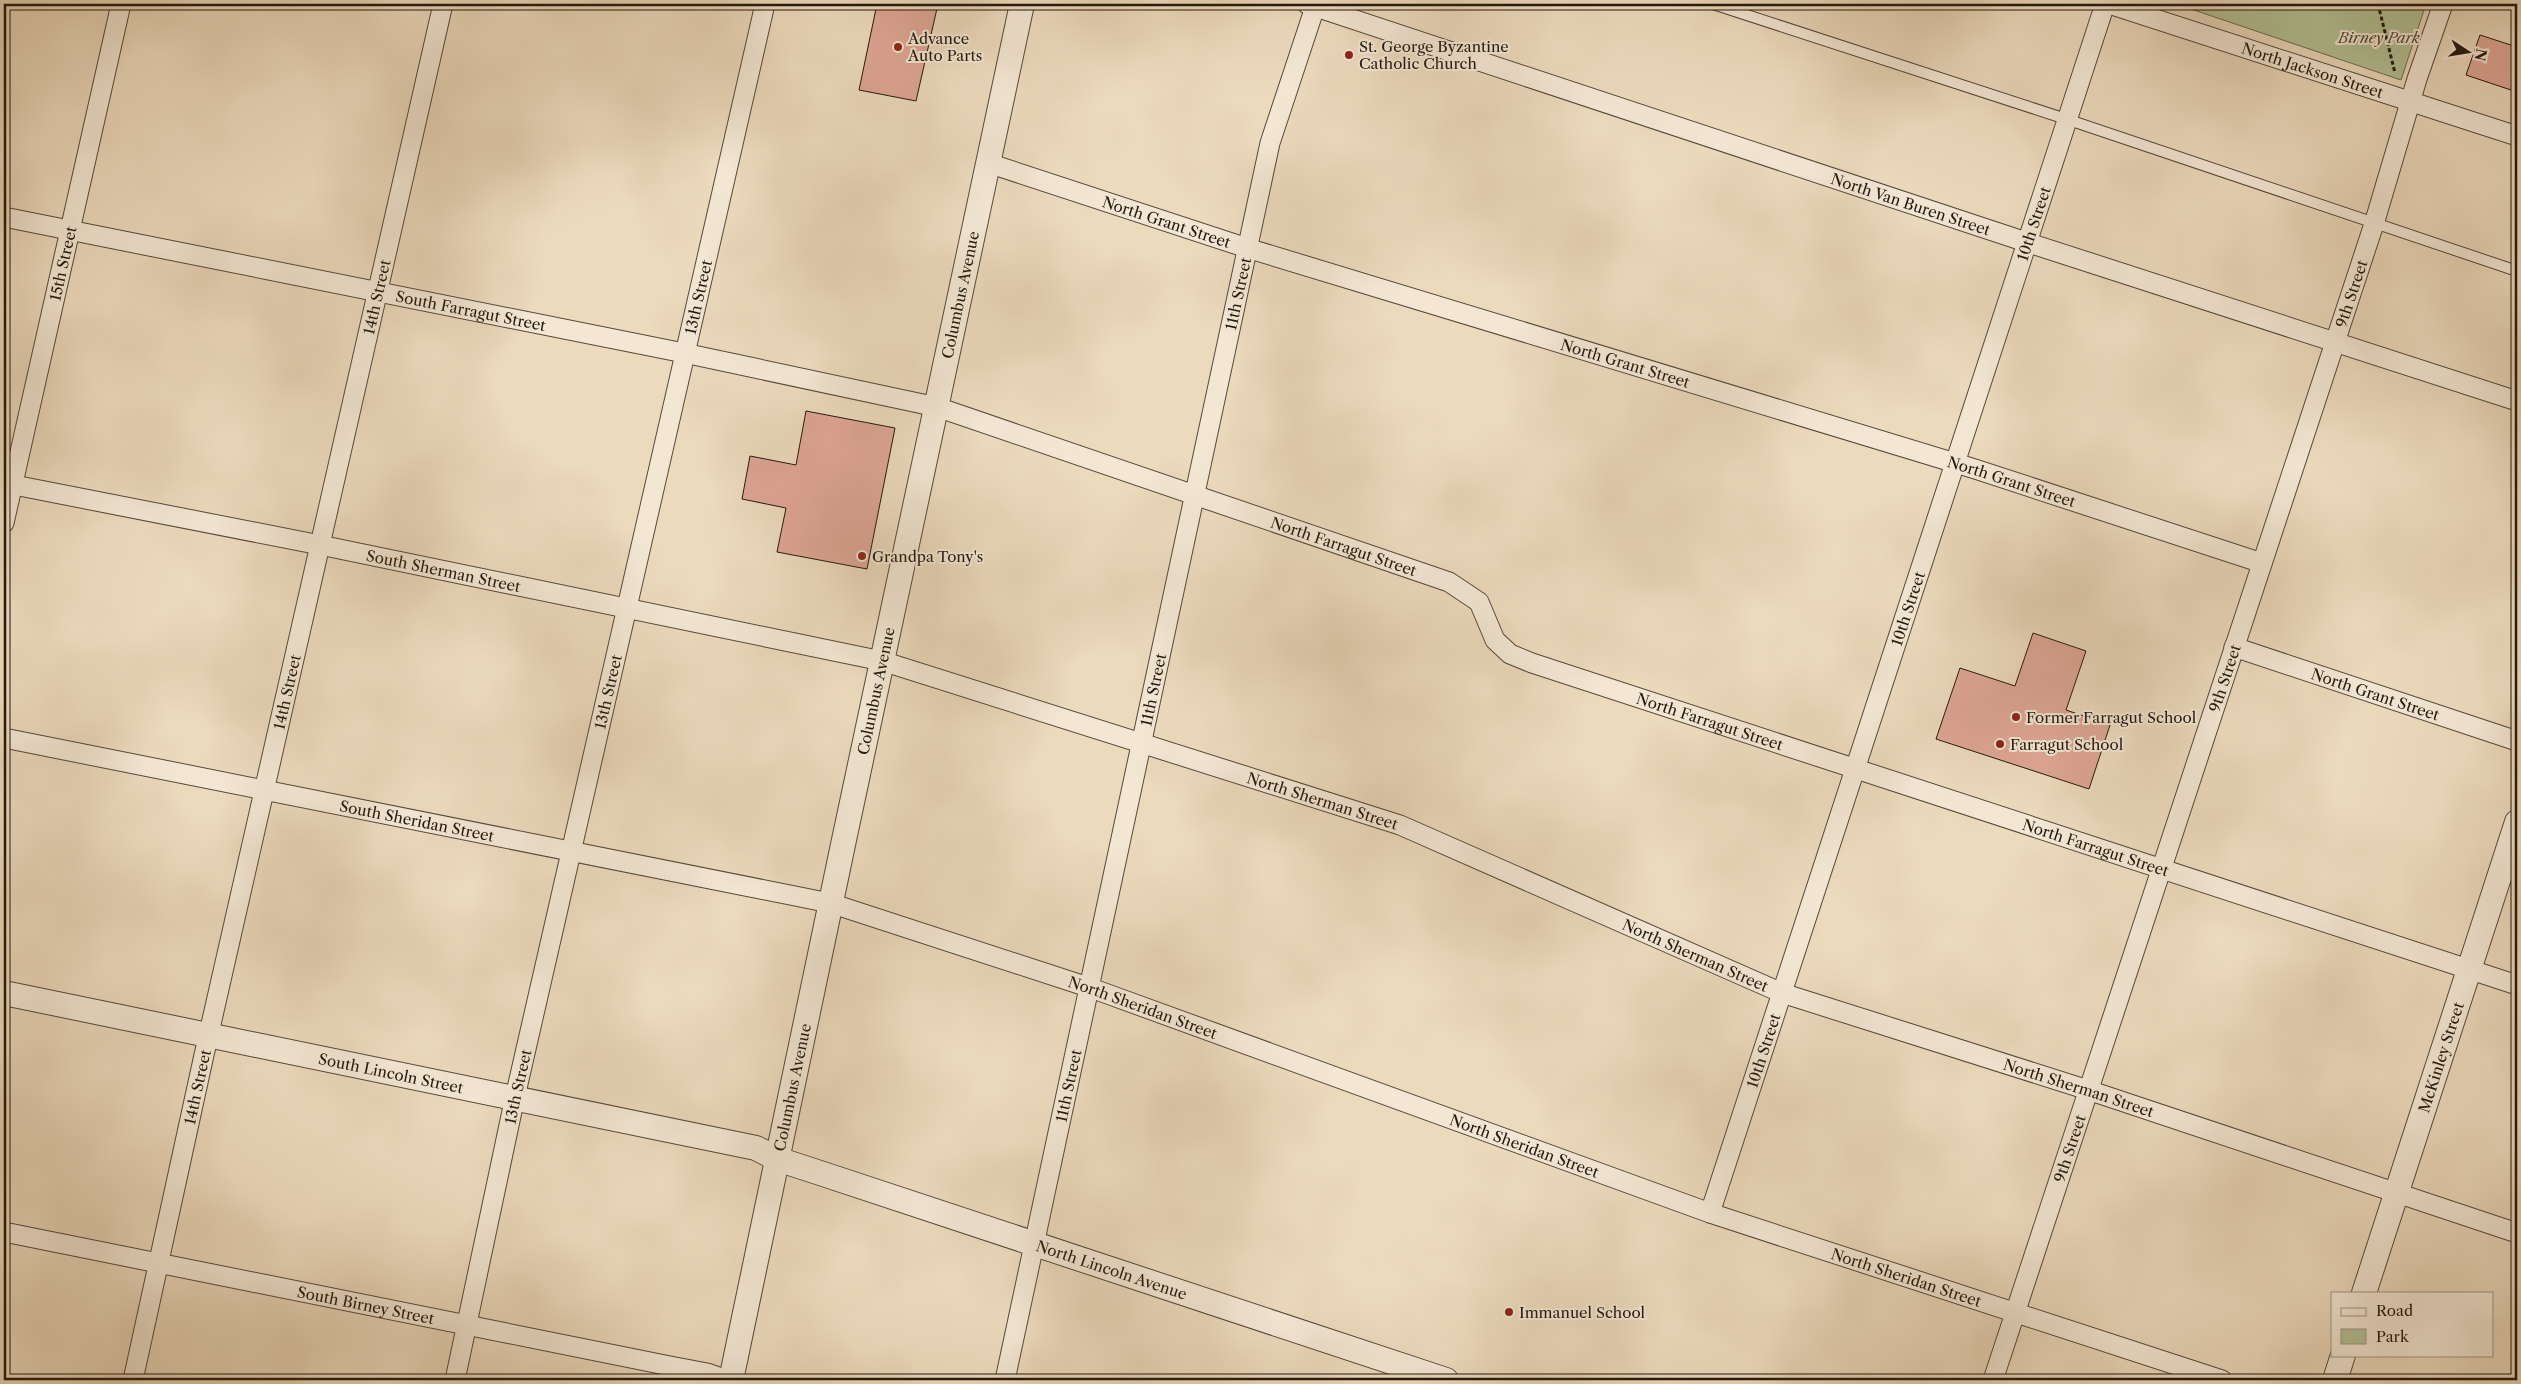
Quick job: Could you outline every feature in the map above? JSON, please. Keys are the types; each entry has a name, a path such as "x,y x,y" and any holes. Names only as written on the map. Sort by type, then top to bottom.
{"street":[{"name":"15th Street","path":"4,522 8,484 71,230 121,4"},
{"name":"14th Street","path":"133,1380 209,1034 443,4"},
{"name":"13th Street","path":"454,1380 515,1098 765,4"},
{"name":"Columbus Avenue","path":"731,1380 830,903 938,407 1022,4"},
{"name":"10th Street","path":"1710,1213 2105,4"},
{"name":"North Jackson Street","path":"2109,4 2517,136"},
{"name":"9th Street","path":"1993,1380 2374,224 2442,4"},
{"name":"North Van Buren Street","path":"1313,5 2026,242 2517,401"},
{"name":"11th Street","path":"1005,1380 1091,988 1246,248 1270,143 1313,5"},
{"name":"North Grant Street","path":"988,163 1246,248 1954,463 2262,563"},
{"name":"South Farragut Street","path":"4,217 684,353 938,407"},
{"name":"North Farragut Street","path":"938,407 1449,582 1479,602 1495,640 1510,654 1525,660 2517,985"},
{"name":"South Sherman Street","path":"8,484 320,545 627,610 882,661"},
{"name":"North Grant Street","path":"2234,647 2517,741"},
{"name":"North Sherman Street","path":"882,661 1400,825 1782,992 2088,1090 2517,1233"},
{"name":"South Sheridan Street","path":"4,738 830,903"},
{"name":"McKinley Street","path":"2364,1292 2517,822"},
{"name":"North Sheridan Street","path":"830,903 1091,988 1710,1213 2222,1380"},
{"name":"South Lincoln Street","path":"4,993 756,1148 777,1159"},
{"name":"North Lincoln Avenue","path":"777,1159 1446,1380"},
{"name":"South Birney Street","path":"4,1232 466,1325 668,1373 707,1373 727,1380"},
{"path":"2335,1380 2343,1356"}],"lane":[{"path":"1713,4 2066,119 2517,271"}],"path":[{"path":"2378,4 2395,73"}],"green space":[{"name":"Birney Park","path":"2176,4 2426,4 2401,80"}],"building":[{"name":"Advance Auto Parts","path":"877,4 938,4 916,101 859,90"},
{"path":"2480,35 2517,47 2517,92 2466,75"},
{"path":"806,411 895,428 867,569 777,552 786,508 742,499 750,456 796,465"},
{"name":"Former Farragut School","path":"2033,633 2086,651 2066,710 2110,725 2089,789 1936,739 1960,668 2015,686"}],"place":[{"name":"Advance Auto Parts","path":"898,47"},
{"name":"St. George Byzantine Catholic Church","path":"1349,55"},
{"name":"Grandpa Tony's","path":"862,556"},
{"name":"Former Farragut School","path":"2016,717"},
{"name":"Farragut School","path":"2000,744"},
{"name":"Immanuel School","path":"1509,1312"}]}
